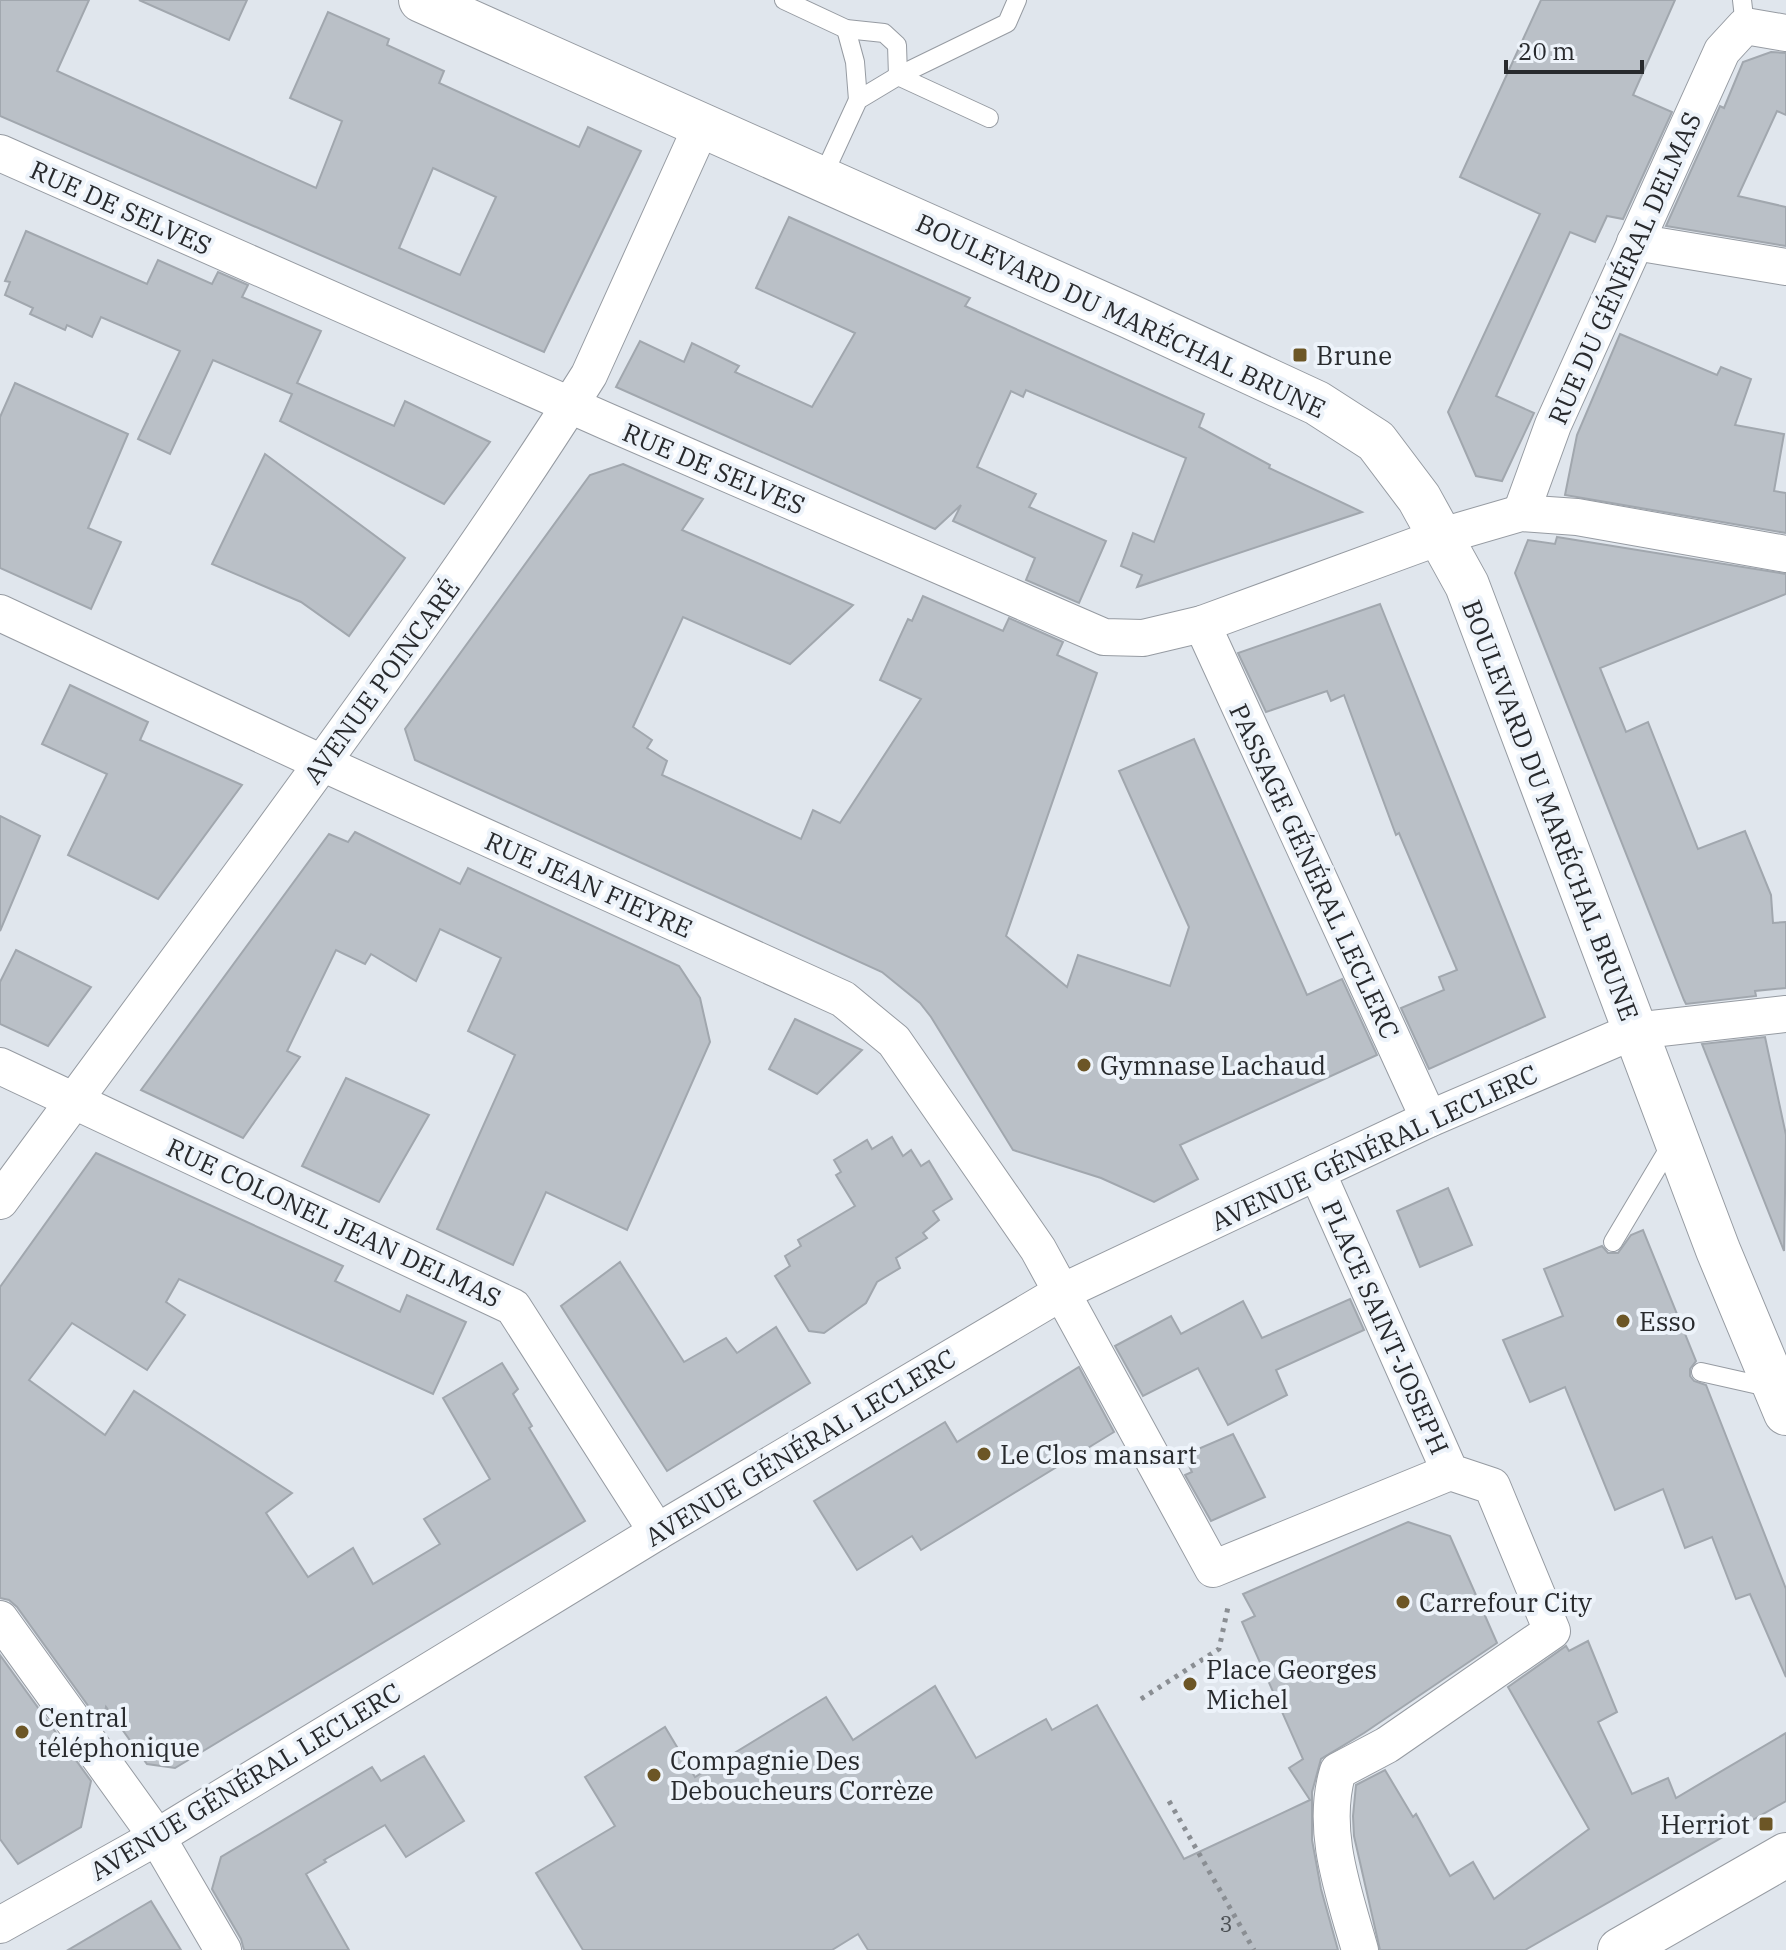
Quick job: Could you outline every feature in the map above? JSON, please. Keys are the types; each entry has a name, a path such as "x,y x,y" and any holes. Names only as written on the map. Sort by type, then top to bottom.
{"main road":[{"name":"BOULEVARD DU MARÉCHAL BRUNE","path":"421,0 1317,403 1376,441 1419,498 1467,585 1718,1250 1781,1401"},
{"path":"1620,1950 1786,1855"}],"street":[{"name":"RUE DU GÉNÉRAL DELMAS","path":"1521,513 1553,425 1722,51 1744,13 1786,33"},
{"name":"AVENUE POINCARÉ","path":"0,1201 467,561 570,405 589,375 702,125"},
{"name":"RUE DE SELVES","path":"0,153 1104,637 1143,638 1202,624 1442,536 1521,513"},
{"path":"1635,242 1786,267"},
{"path":"1521,513 1577,517 1786,554"},
{"name":"RUE JEAN FIEYRE","path":"0,613 843,999 894,1041 1038,1249 1213,1569"},
{"name":"PASSAGE GÉNÉRAL LECLERC","path":"1202,624 1429,1119"},
{"name":"AVENUE GÉNÉRAL LECLERC","path":"0,1925 157,1837 657,1532 1062,1292 1429,1119 1634,1031 1786,1014"},
{"name":"RUE COLONEL JEAN DELMAS","path":"0,1066 513,1307 657,1532"},
{"name":"PLACE SAINT-JOSEPH","path":"1317,1172 1450,1472 1492,1486 1552,1631 1387,1745 1338,1771 1332,1790 1335,1860 1360,1950"},
{"path":"1213,1569 1450,1472"},
{"path":"0,1619 157,1837 223,1950"}],"lane":[{"path":"784,0 846,29 884,33 897,45 898,76"},
{"path":"858,100 898,76 1007,23 1017,0"},
{"path":"822,178 858,100 855,62 846,29"},
{"path":"898,76 989,118"},
{"path":"1613,1242 1676,1137"},
{"path":"1701,1372 1781,1401"}],"path":[{"path":"1141,1699 1219,1649 1229,1609 1213,1569"},
{"path":"1169,1801 1254,1950"}],"building":[{"path":"0,0 89,0 57,71 316,188 342,121 290,98 328,12 389,39 387,45 444,71 439,83 579,147 588,127 641,151 544,352 0,116","holes":["433,168 496,197 460,275 399,248"]},
{"path":"139,0 247,0 229,40"},
{"path":"1541,0 1675,0 1633,95 1672,112 1623,219 1607,216 1595,242 1570,232 1496,396 1534,413 1502,481 1476,476 1448,412 1540,214 1460,177"},
{"path":"1771,52 1786,53 1786,115 1777,111 1738,196 1786,207 1786,246 1666,226 1743,62"},
{"path":"789,217 970,298 965,306 1204,414 1199,427 1270,465 1269,468 1362,512 1137,587 1142,575 1121,566 1133,533 1154,542 1186,458 1026,390 1023,397 1011,391 977,467 1036,494 1029,507 1106,541 1079,603 1026,580 1035,558 953,521 961,505 935,529 616,387 640,341 684,362 692,343 739,366 735,372 812,407 855,333 756,288"},
{"path":"26,231 147,284 158,260 212,284 218,272 248,285 242,297 321,331 297,383 394,426 405,401 490,442 444,504 280,421 292,394 213,360 170,454 138,439 180,351 101,317 92,337 67,325 65,330 30,314 33,308 5,295 10,282 5,281"},
{"path":"1620,334 1717,375 1721,367 1751,379 1735,425 1784,434 1774,491 1786,493 1786,533 1565,495 1577,435"},
{"path":"15,383 128,434 88,528 121,542 91,609 0,568 0,417"},
{"path":"265,454 405,558 349,636 301,602 212,564"},
{"path":"623,464 703,499 682,530 853,605 790,664 683,617 633,727 652,740 647,748 667,761 662,775 801,839 813,810 840,823 921,699 880,680 908,619 912,621 923,596 1003,631 1009,618 1063,642 1057,655 1097,673 1006,936 1067,987 1078,955 1170,986 1189,927 1119,771 1194,739 1307,995 1342,979 1377,1055 1180,1145 1198,1179 1154,1202 1101,1178 1013,1150 931,1017 920,1003 882,972 415,760 405,729 590,475"},
{"path":"1557,537 1786,574 1786,594 1600,668 1626,732 1648,722 1698,849 1745,831 1771,895 1773,923 1786,922 1786,988 1755,991 1756,996 1686,1004 1515,573 1528,540 1555,544"},
{"path":"1380,604 1545,1017 1429,1069 1401,1008 1444,990 1439,977 1457,970 1399,833 1396,835 1344,695 1331,701 1327,691 1266,712 1238,653"},
{"path":"70,685 148,722 140,740 242,785 158,899 68,855 107,774 42,744"},
{"path":"0,816 40,836 0,931"},
{"path":"355,832 460,884 468,868 679,966 700,998 710,1042 627,1230 546,1192 513,1265 437,1229 515,1055 468,1031 501,958 440,929 416,981 371,954 365,964 336,950 287,1051 300,1057 243,1138 141,1090 329,834 348,842"},
{"path":"16,950 91,987 48,1046 0,1024 0,982"},
{"path":"795,1019 862,1050 817,1094 769,1069"},
{"path":"1765,1037 1786,1135 1784,1251 1702,1044"},
{"path":"346,1078 429,1115 379,1202 302,1166"},
{"path":"892,1137 903,1156 911,1150 921,1166 929,1161 952,1199 933,1211 939,1220 923,1233 927,1238 896,1258 900,1268 877,1282 866,1303 824,1333 809,1331 775,1276 790,1266 785,1256 801,1246 798,1240 855,1206 836,1175 841,1172 834,1160 867,1140 872,1149"},
{"path":"96,1153 343,1266 335,1281 400,1312 407,1295 466,1322 433,1394 179,1279 166,1302 185,1315 147,1370 72,1323 29,1380 105,1435 134,1391 292,1493 266,1513 308,1577 353,1548 373,1584 440,1544 424,1519 490,1479 443,1398 502,1363 518,1389 513,1394 532,1426 529,1428 585,1521 175,1768 147,1764 106,1707 102,1725 17,1607 9,1600 0,1598 0,1287"},
{"path":"1448,1188 1472,1245 1420,1267 1397,1211"},
{"path":"1643,1230 1696,1361 1690,1369 1690,1376 1706,1385 1786,1589 1786,1677 1750,1594 1736,1599 1712,1537 1685,1548 1663,1489 1615,1510 1565,1387 1530,1402 1503,1340 1563,1316 1544,1269 1602,1246 1608,1253 1618,1253 1631,1235"},
{"path":"620,1262 684,1362 726,1338 737,1353 776,1327 810,1383 667,1471 561,1306"},
{"path":"1350,1299 1364,1330 1276,1370 1287,1395 1228,1425 1198,1368 1143,1396 1115,1346 1171,1316 1181,1334 1243,1301 1262,1338"},
{"name":"Le Clos mansart","path":"1079,1367 1114,1432 921,1550 912,1536 857,1570 814,1501 945,1422 957,1442"},
{"path":"1233,1434 1265,1497 1211,1521 1185,1475 1192,1472 1184,1455"},
{"path":"1408,1522 1450,1536 1497,1643 1321,1759 1312,1792 1312,1840 1321,1889 1338,1950 868,1950 858,1934 832,1950 583,1950 536,1873 615,1826 585,1777 665,1727 695,1777 826,1697 853,1740 935,1686 976,1758 1046,1719 1052,1730 1097,1705 1184,1859 1310,1800 1289,1768 1303,1759 1242,1622 1255,1616 1243,1594"},
{"path":"1588,1641 1617,1712 1598,1722 1632,1794 1668,1778 1676,1798 1786,1733 1786,1801 1525,1950 1380,1950 1354,1836 1356,1785 1385,1770 1413,1817 1416,1814 1450,1876 1473,1862 1494,1899 1589,1829 1508,1687 1566,1646 1569,1651"},
{"name":"Central téléphonique","path":"0,1655 91,1781 81,1827 18,1864 0,1839"},
{"path":"424,1756 464,1821 406,1857 385,1825 324,1860 326,1862 306,1874 349,1950 244,1950 241,1939 212,1889 221,1857 372,1767 381,1781"},
{"path":"151,1901 181,1950 68,1950"}],"place":[{"name":"Brune","path":"1300,355"},
{"name":"Gymnase Lachaud","path":"1084,1065"},
{"name":"Esso","path":"1623,1321"},
{"name":"Le Clos mansart","path":"984,1454"},
{"name":"Carrefour City","path":"1403,1602"},
{"name":"Place Georges Michel","path":"1190,1684"},
{"name":"Central téléphonique","path":"22,1732"},
{"name":"Compagnie Des Deboucheurs Corrèze","path":"654,1775"},
{"name":"Herriot","path":"1766,1824"}]}
